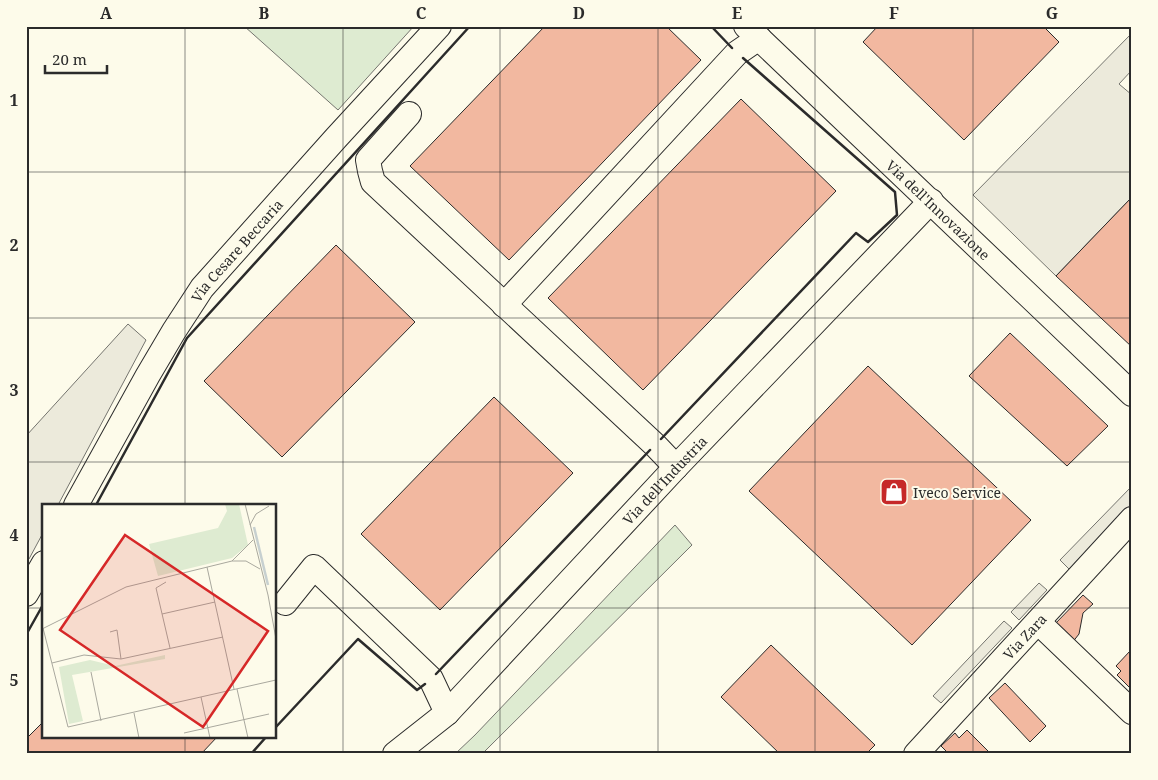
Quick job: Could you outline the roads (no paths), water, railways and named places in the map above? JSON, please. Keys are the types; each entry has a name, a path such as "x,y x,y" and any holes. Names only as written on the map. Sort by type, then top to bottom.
{"street":[{"name":"Via Cesare Beccaria","path":"77,504 148,375 202,288 439,26"},
{"name":"Via dell'Innovazione","path":"752,32 1132,394"},
{"path":"504,305 737,53 752,32"},
{"path":"409,114 368,160 374,182 676,466"},
{"name":"Via dell'Industria","path":"394,754 447,713 676,466 930,201"},
{"name":"Via Zara","path":"916,754 1132,519"},
{"path":"26,594 42,566"},
{"path":"285,603 314,567 431,680 447,713"},
{"path":"1038,622 1132,712"}],"place":[{"name":"Iveco Service","path":"894,492"}]}
